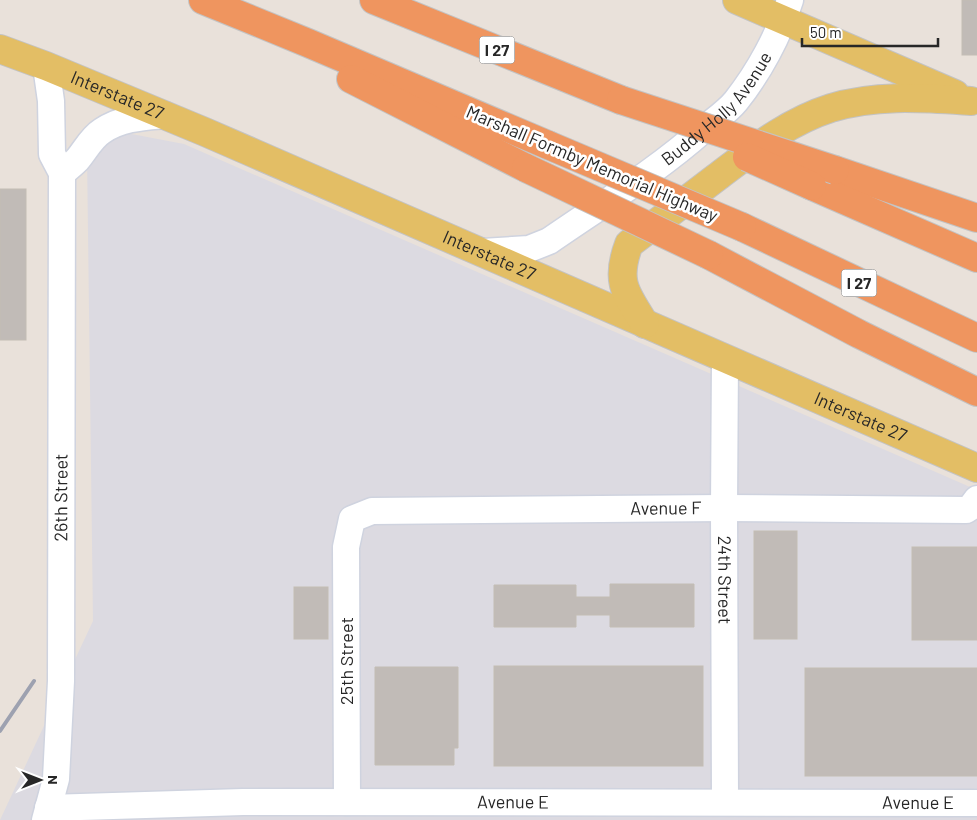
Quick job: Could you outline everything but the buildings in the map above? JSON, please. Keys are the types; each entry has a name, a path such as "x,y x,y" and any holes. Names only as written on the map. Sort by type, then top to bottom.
{"highway":[{"name":"Marshall Formby Memorial Highway","path":"203,0 742,227 977,338"},
{"name":"I 27","path":"374,0 621,100 977,258"},
{"path":"308,43 351,80 526,168 709,254 859,334 977,392"},
{"path":"621,100 977,218"}],"main road":[{"path":"737,0 787,10 974,102"},
{"name":"Interstate 27","path":"0,49 165,115 977,468"},
{"path":"645,324 628,298 621,277 623,260 629,244 768,138 804,119 831,108 862,102 902,97 974,102"}],"street":[{"name":"Buddy Holly Avenue","path":"482,252 529,249 550,241 684,147 735,102 758,68 787,10"},
{"name":"26th Street","path":"46,66 51,101 52,154 62,173 61,681 56,779 46,814"},
{"path":"62,173 101,132 133,118 165,115"},
{"name":"24th Street","path":"725,359 725,802"},
{"name":"Avenue F","path":"352,519 372,511 724,508 966,510 977,499"},
{"name":"25th Street","path":"347,802 346,547 352,519"},
{"name":"Avenue E","path":"46,814 243,802 977,803"}],"shaded area":[{"path":"121,132 184,144 977,490 977,820 0,820 93,621 87,154"}],"railway":[{"path":"0,731 34,681"}]}
